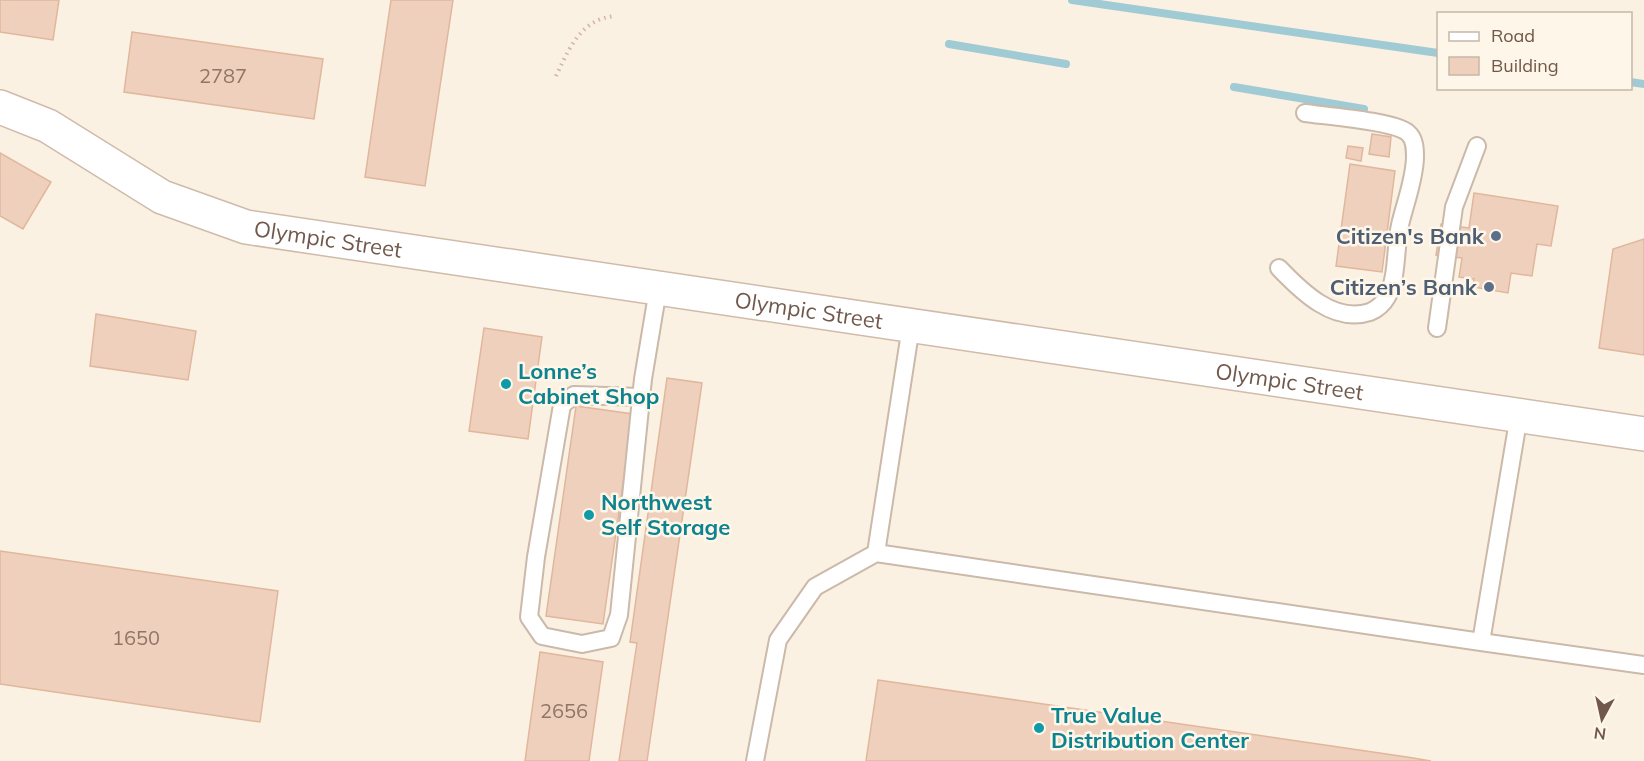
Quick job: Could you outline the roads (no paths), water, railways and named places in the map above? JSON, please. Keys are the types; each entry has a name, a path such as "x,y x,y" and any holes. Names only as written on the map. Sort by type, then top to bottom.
{"main road":[{"name":"Olympic Street","path":"0,107 48,126 162,197 246,227 1644,434"}],"lane":[{"path":"1279,268 1302,291 1321,304 1338,311 1354,314 1369,312 1381,305 1388,296 1400,224 1412,179 1414,144 1410,135 1403,129 1305,113"},
{"path":"1437,328 1452,274 1461,208 1477,146"},
{"path":"641,397 574,395 562,405 536,557 529,617 542,636 582,644 611,638 619,615 641,397 658,289"},
{"path":"876,553 911,326"},
{"path":"1481,642 1519,415"},
{"path":"755,761 778,640 815,587 876,553 1644,665"}],"waterway":[{"path":"1072,0 1437,53"},
{"path":"949,44 1066,64"},
{"path":"1632,82 1644,84"},
{"path":"1234,87 1364,109"}],"place":[{"name":"Citizen's Bank","path":"1496,236"},
{"name":"Citizen’s Bank","path":"1489,287"},
{"name":"Lonne’s Cabinet Shop","path":"506,384"},
{"name":"Northwest Self Storage","path":"589,515"},
{"name":"True Value Distribution Center","path":"1039,728"}]}
